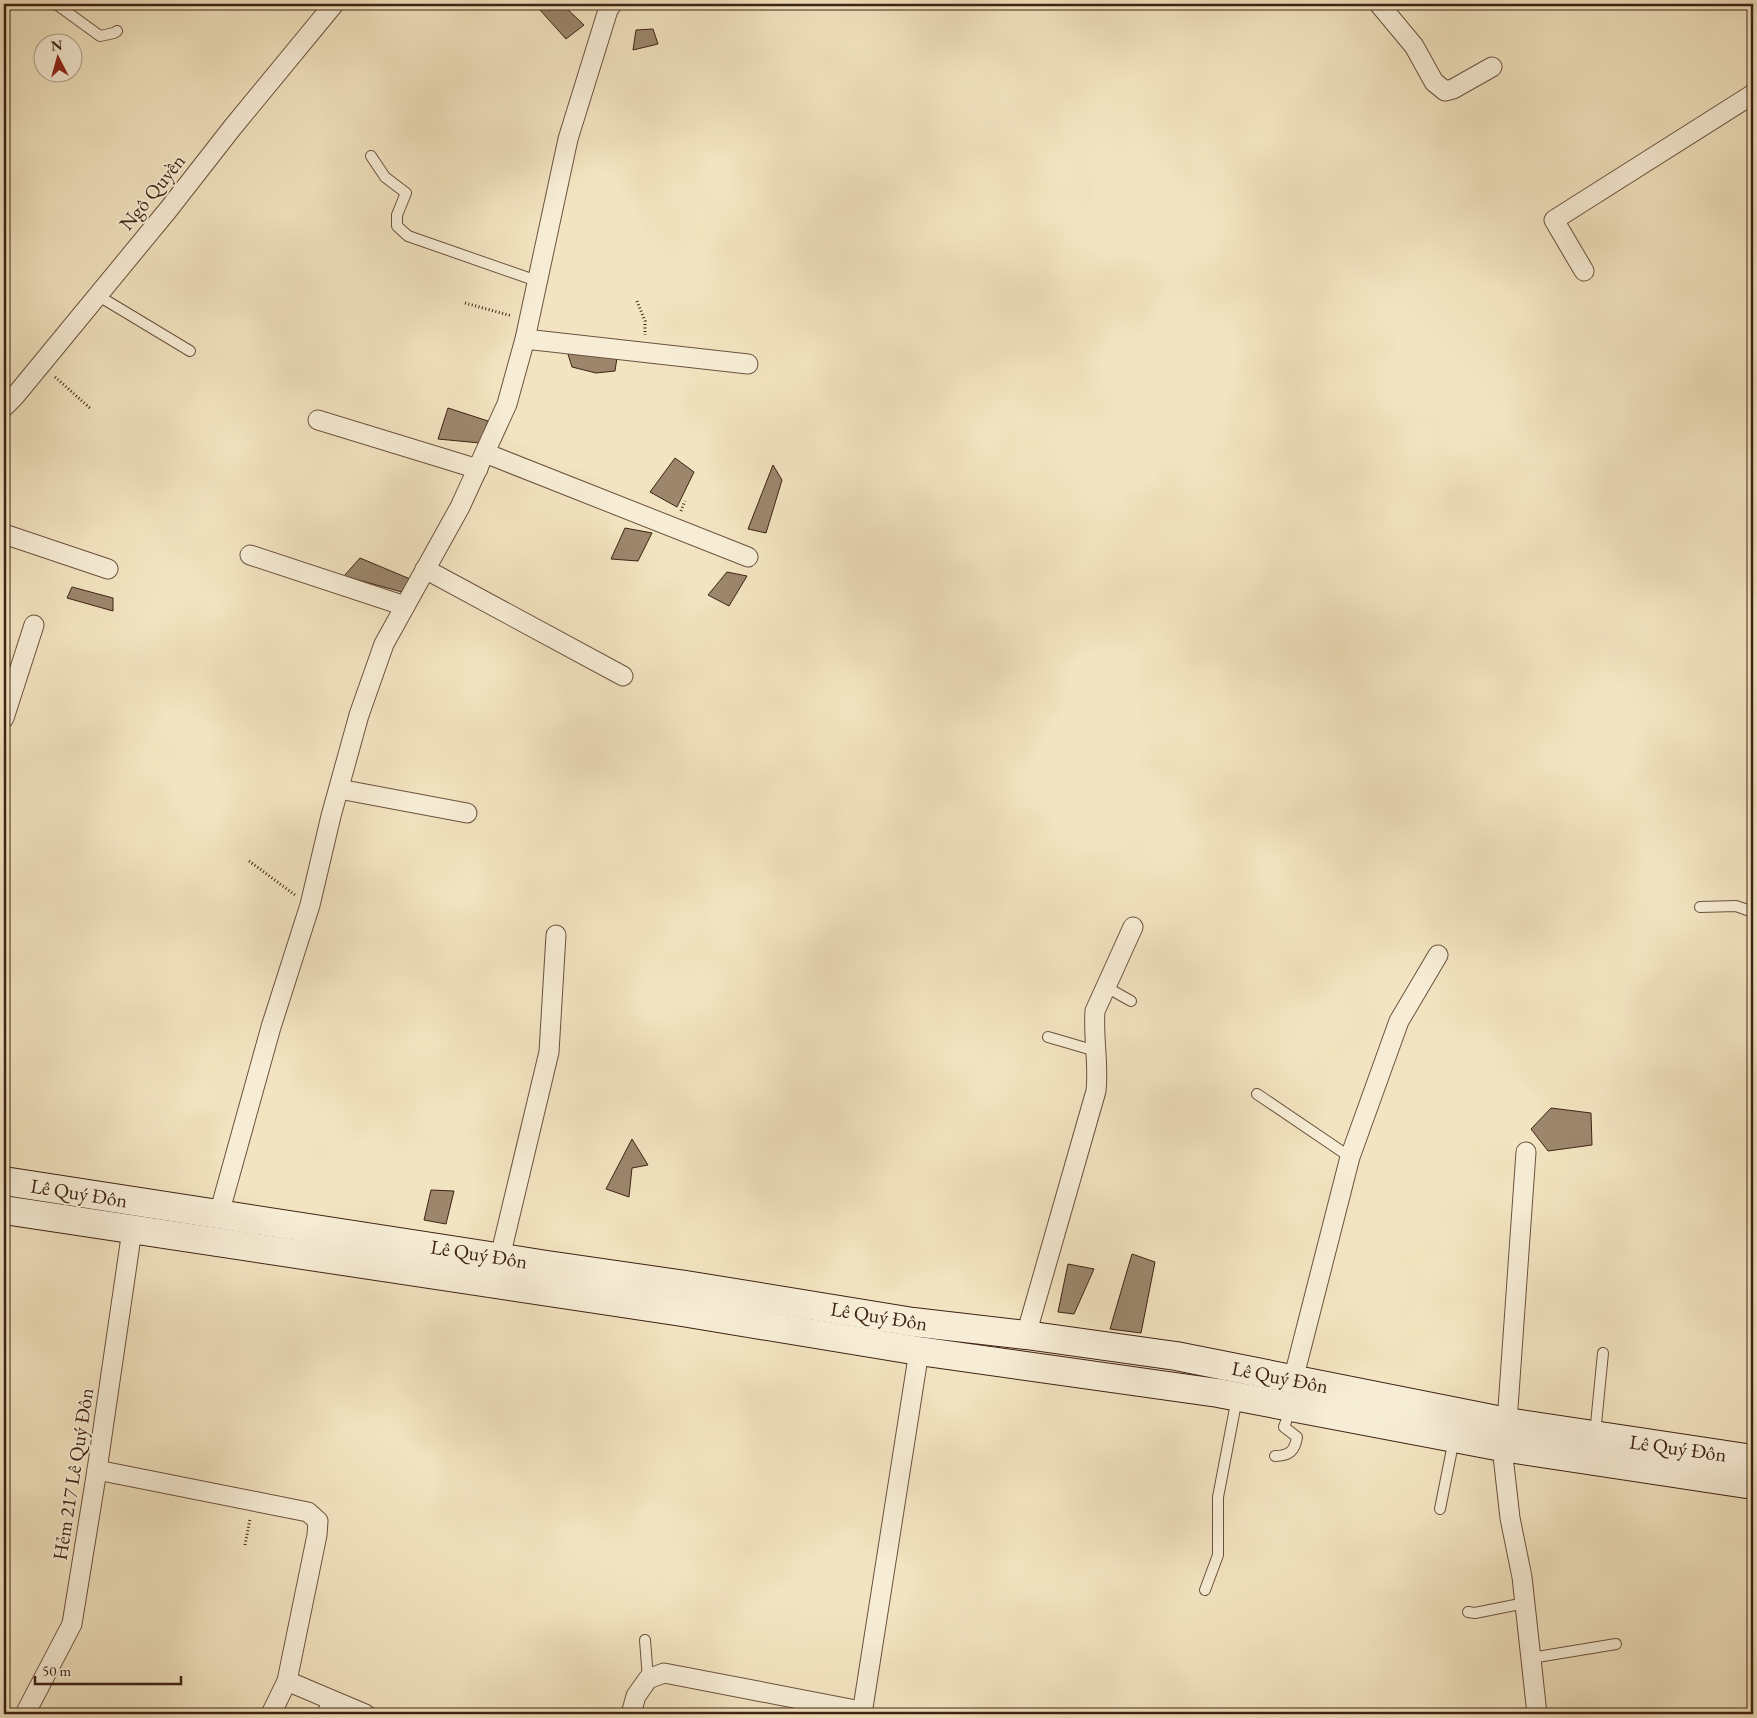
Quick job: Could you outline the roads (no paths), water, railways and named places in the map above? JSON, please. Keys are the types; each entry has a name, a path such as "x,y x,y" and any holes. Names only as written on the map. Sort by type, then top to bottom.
{"main road":[{"name":"Lê Quý Đôn","path":"4,1182 686,1285 912,1322 1026,1335 1176,1356 1293,1380 1504,1435 1753,1485"},
{"name":"Lê Quý Đôn","path":"4,1210 682,1312 918,1351 1237,1397 1454,1438 1504,1435 1595,1436 1753,1459"},
{"path":"682,1312 686,1285"}],"street":[{"name":"Ngô Quyền","path":"4,407 168,210 232,128 334,4"},
{"path":"219,1214 271,1027 310,905 338,789 359,715 384,644 460,507 507,404 525,339 568,139 608,10 612,4"},
{"path":"1379,4 1414,46 1434,82 1445,91 1453,89 1492,67"},
{"path":"1584,271 1554,220 1753,94"},
{"path":"525,339 748,364"},
{"path":"318,420 481,461 748,557"},
{"path":"4,534 108,569"},
{"path":"250,555 405,606"},
{"path":"425,569 623,676"},
{"path":"4,718 34,626"},
{"path":"338,789 467,814"},
{"path":"1026,1335 1096,1091 1098,1077 1094,1023 1095,1011 1134,928"},
{"path":"500,1257 549,1052 556,935"},
{"path":"1293,1380 1350,1157 1399,1021 1438,955"},
{"path":"1526,1152 1504,1435 1510,1518 1522,1576 1537,1714"},
{"name":"Hẻm 217 Lê Quý Đôn","path":"25,1714 72,1624 97,1470 132,1230"},
{"path":"631,1714 636,1696 648,1679 664,1674 862,1713 918,1351"},
{"path":"97,1470 308,1512 318,1521 318,1535 287,1681 271,1714"},
{"path":"287,1681 325,1706 365,1714"}],"lane":[{"path":"56,4 100,36 117,31"},
{"path":"371,156 385,177 406,193 397,215 397,221 398,226 408,236 537,281"},
{"path":"97,295 190,352"},
{"path":"1700,907 1736,906 1753,912"},
{"path":"1106,987 1131,1001"},
{"path":"1048,1037 1096,1051"},
{"path":"1258,1094 1350,1157"},
{"path":"1595,1436 1603,1353"},
{"path":"1205,1590 1218,1555 1218,1496 1228,1454 1237,1397"},
{"path":"1275,1456 1285,1456 1292,1451 1297,1441 1297,1437 1284,1427 1291,1407"},
{"path":"1440,1509 1454,1438"},
{"path":"1468,1612 1475,1613 1525,1603"},
{"path":"645,1640 648,1679"},
{"path":"1531,1658 1616,1644"}]}
